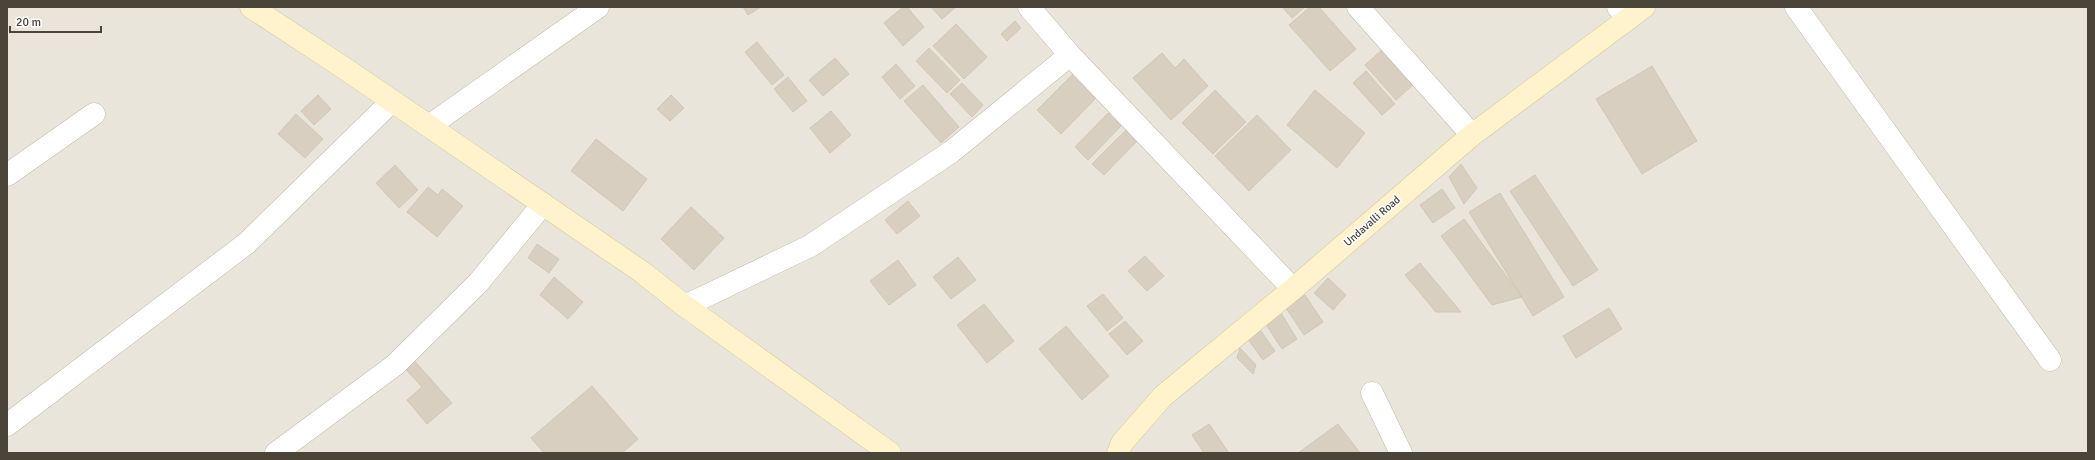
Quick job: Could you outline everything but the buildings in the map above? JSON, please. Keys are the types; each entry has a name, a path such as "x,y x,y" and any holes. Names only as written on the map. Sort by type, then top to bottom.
{"street":[{"path":"251,7 344,68 391,102 429,126 642,272 685,306 890,453"},
{"path":"429,126 598,7"},
{"path":"1029,7 1070,55 1293,289"},
{"path":"1358,7 1472,135"},
{"path":"1796,7 2050,360"},
{"name":"Undavalli Road","path":"1115,450 1163,396 1293,289 1472,135 1630,11"},
{"path":"685,306 810,246 951,152 1070,55"},
{"path":"7,424 247,243 391,102"},
{"path":"7,176 94,114"},
{"path":"276,453 396,365 479,282 543,204"},
{"path":"1372,393 1401,453"}],"shaded area":[{"path":"7,7 2088,7 2088,453 7,453"}]}
